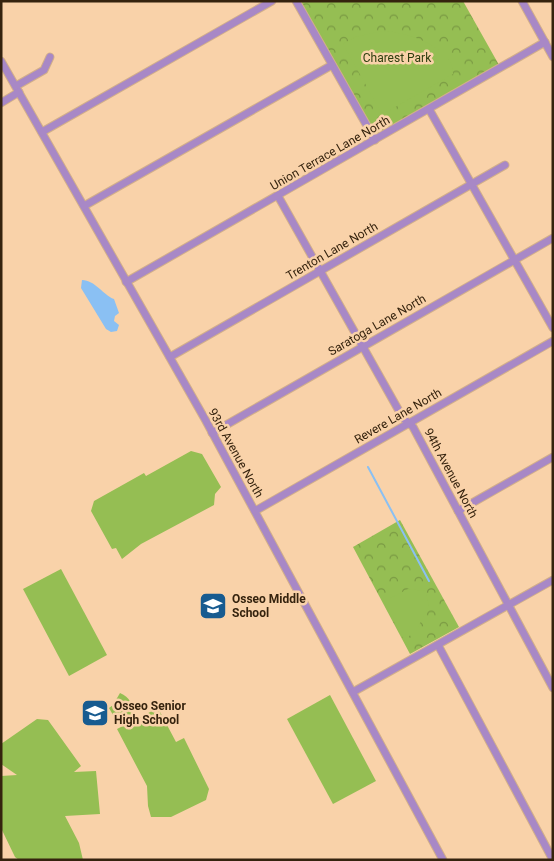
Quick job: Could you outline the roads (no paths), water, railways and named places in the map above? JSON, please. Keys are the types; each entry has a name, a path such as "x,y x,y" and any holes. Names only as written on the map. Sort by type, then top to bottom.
{"street":[{"path":"42,132 272,1"},
{"path":"296,1 375,140"},
{"path":"522,1 553,57"},
{"name":"Union Terrace Lane North","path":"126,282 545,42"},
{"path":"1,103 44,70 50,57"},
{"name":"93rd Avenue North","path":"1,61 212,433 353,692 441,859"},
{"path":"84,206 332,65"},
{"path":"429,109 553,328"},
{"name":"Trenton Lane North","path":"170,357 505,165"},
{"name":"94th Avenue North","path":"278,196 403,418 413,427 553,688"},
{"name":"Saratoga Lane North","path":"212,433 553,238"},
{"name":"Revere Lane North","path":"255,511 553,341"},
{"path":"458,511 553,457"},
{"path":"353,692 553,580"},
{"path":"438,645 552,860"}],"water":[{"path":"82,280 91,282 114,299 119,313 115,316 114,321 119,325 117,331 111,332 106,329 81,288"}],"waterway":[{"path":"368,467 429,581"}],"place":[{"name":"Osseo Middle School","path":"213,606"},
{"name":"Osseo Senior High School","path":"95,713"}],"park label":[{"name":"Charest Park","path":"397,58"}]}
